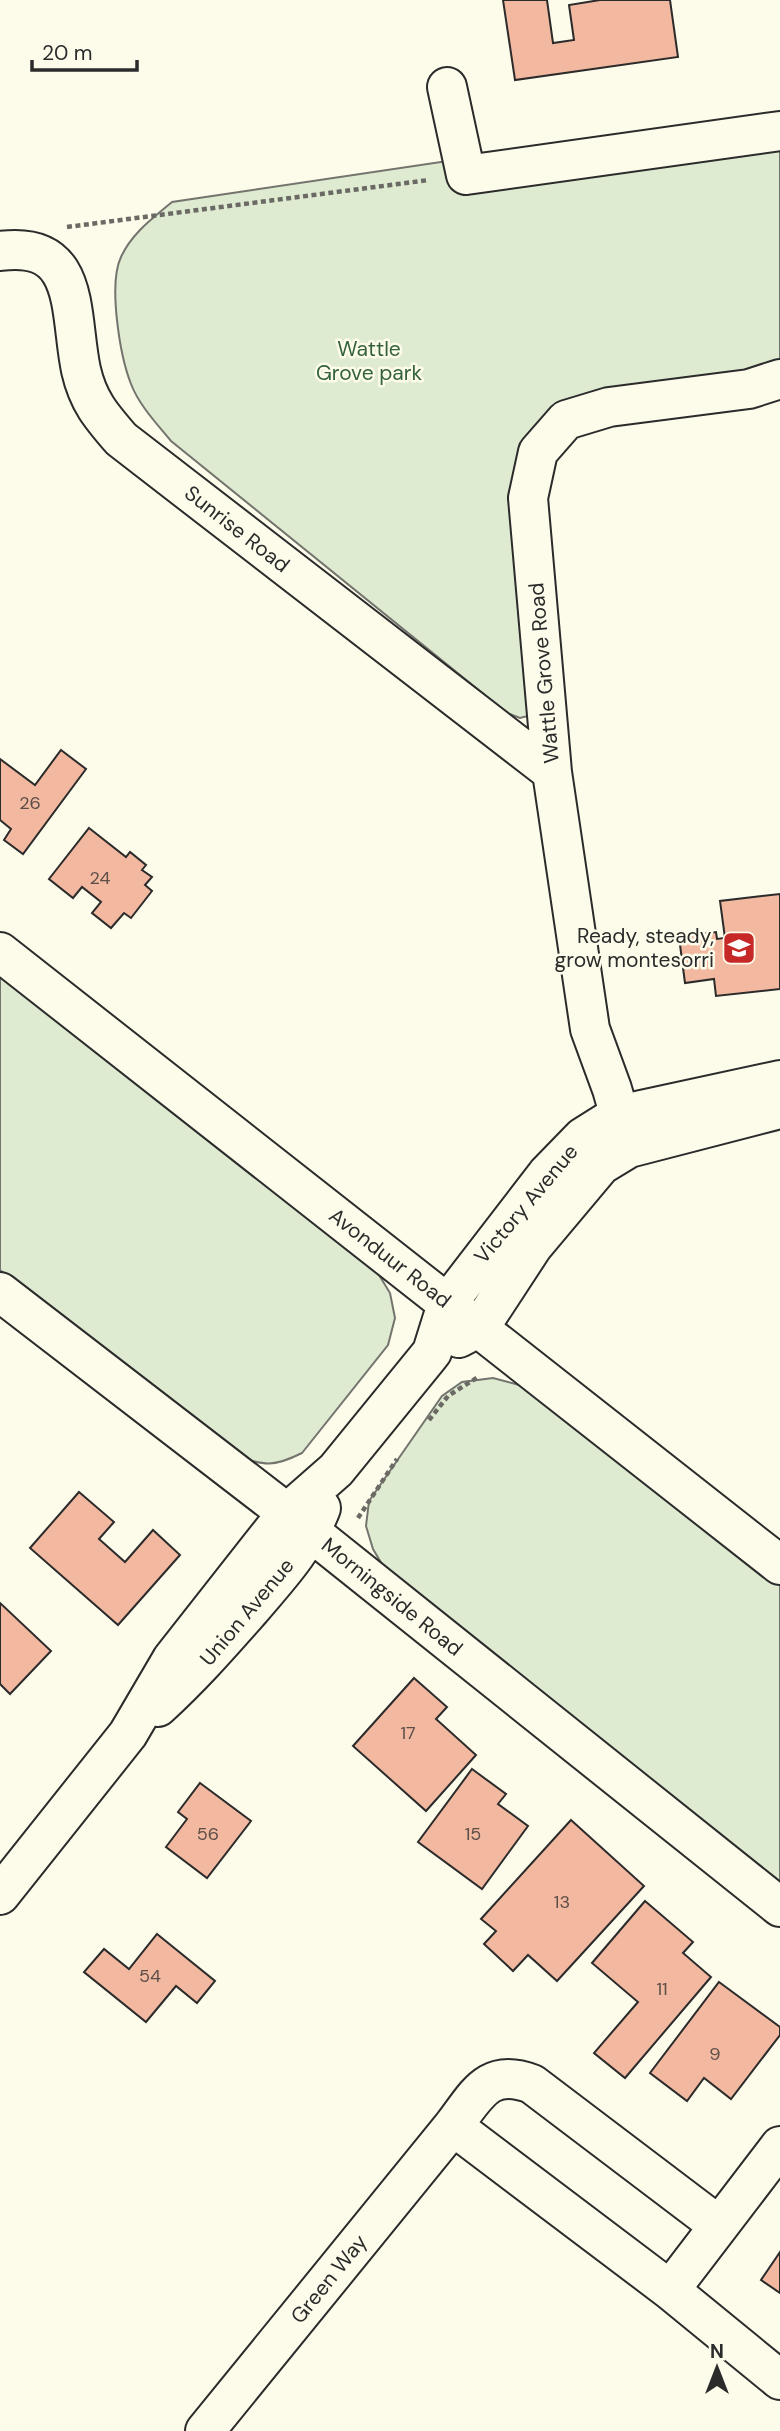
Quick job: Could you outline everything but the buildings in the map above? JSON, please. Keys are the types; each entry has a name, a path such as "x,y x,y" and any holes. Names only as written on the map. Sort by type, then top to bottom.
{"street":[{"path":"447,87 466,175 780,131"},
{"name":"Sunrise Road","path":"17,251 56,264 68,284 81,372 95,410 121,439 552,772"},
{"name":"Wattle Grove Road","path":"624,1131 612,1088 590,1029 552,772 528,498 538,452 566,420 609,407 749,389 780,379"},
{"name":"Avonduur Road","path":"0,952 780,1565"},
{"name":"Victory Avenue","path":"480,1327 533,1247 601,1166 624,1131 780,1080"},
{"name":"Victory Avenue","path":"447,1304 547,1174 583,1137 780,1109"},
{"name":"Morningside Road","path":"0,1292 299,1523 780,1907"},
{"name":"Union Avenue","path":"0,1895 128,1734 173,1659 299,1523 336,1470 432,1352 447,1304"},
{"name":"Union Avenue","path":"432,1352 480,1327"},
{"name":"Green Way","path":"205,2431 481,2090 496,2080 515,2077 532,2084 718,2225"},
{"path":"453,2126 670,2290 780,2380"},
{"path":"670,2290 780,2146"}],"path":[{"path":"17,251 53,228 466,175"},
{"path":"423,1426 448,1396 478,1377"},
{"path":"358,1518 399,1455"}],"green space":[{"name":"Wattle Grove park","path":"724,120 780,141 780,363 738,378 626,385 592,395 543,427 532,715 520,718 507,713 171,441 134,392 127,372 117,320 117,269 131,241 172,202"},
{"path":"0,973 376,1270 390,1293 395,1318 388,1345 302,1453 269,1464 236,1456 0,1270"},
{"path":"493,1378 523,1386 780,1585 780,1885 389,1576 373,1549 366,1526 369,1501 442,1396 462,1382"}],"place":[{"name":"Ready, steady, grow montesorri","path":"739,948"}]}
